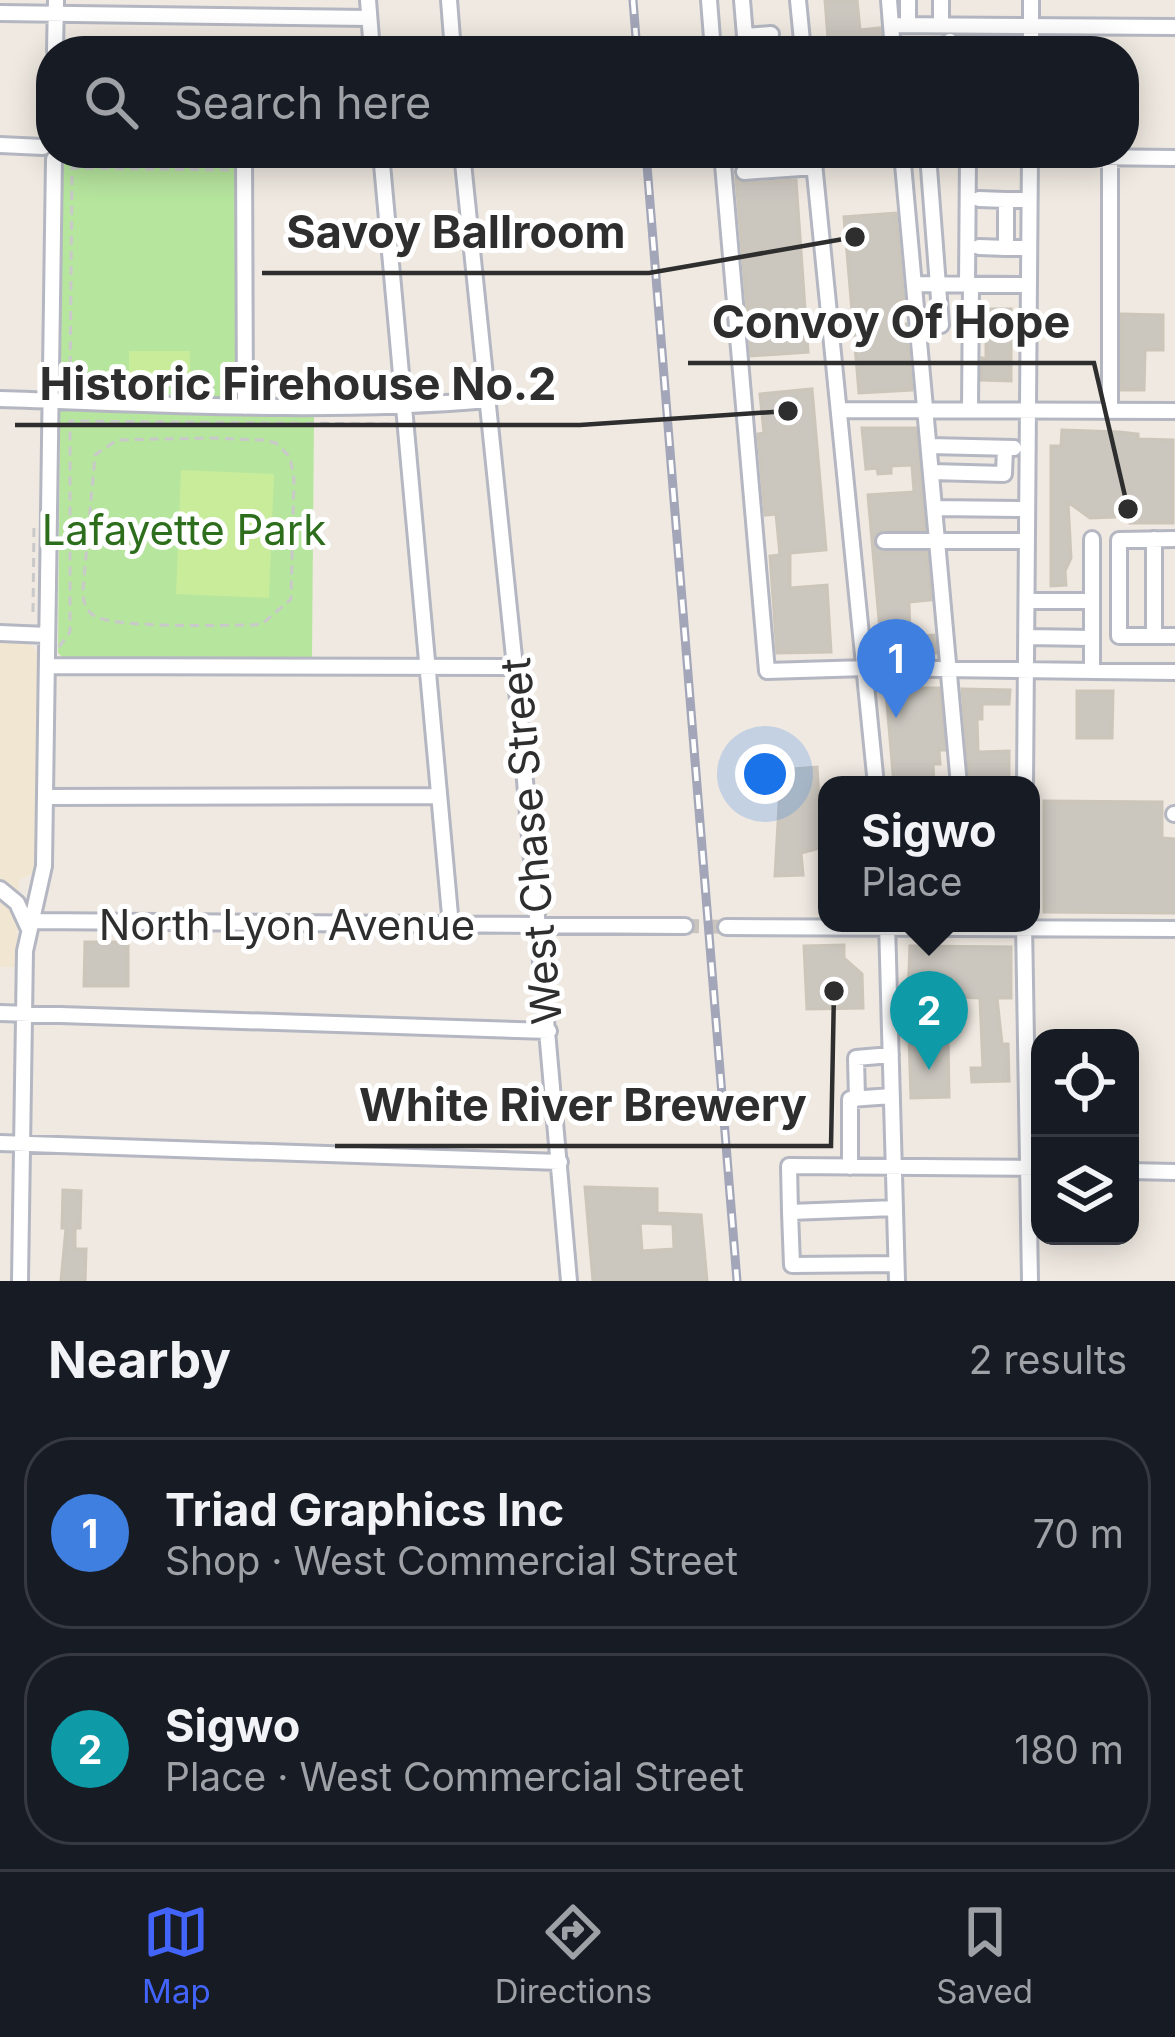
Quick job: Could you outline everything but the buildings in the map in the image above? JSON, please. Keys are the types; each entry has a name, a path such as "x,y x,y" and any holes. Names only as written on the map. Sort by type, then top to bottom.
{"street":[{"path":"368,0 371,36"},
{"path":"448,0 452,36"},
{"path":"709,0 712,36"},
{"path":"742,0 745,36"},
{"path":"799,0 802,36"},
{"path":"889,0 899,25"},
{"path":"896,36 908,0"},
{"path":"940,25 941,0"},
{"path":"1031,0 1031,36"},
{"path":"0,14 56,8 369,18"},
{"path":"899,25 1175,27"},
{"path":"754,36 771,34"},
{"path":"0,145 36,148"},
{"path":"1139,157 1175,158"},
{"path":"15,1272 24,1014 31,928 44,866 53,168"},
{"path":"382,168 451,926"},
{"name":"West Chase Street","path":"464,168 515,667 569,1281"},
{"path":"723,168 767,671 1175,672"},
{"path":"744,172 764,168"},
{"path":"815,168 875,776"},
{"path":"903,168 958,776"},
{"path":"929,168 940,325"},
{"path":"962,168 970,410"},
{"path":"1025,776 1030,168"},
{"path":"1110,168 1111,410"},
{"path":"239,406 244,170"},
{"path":"979,199 1029,200"},
{"path":"1006,200 1006,248"},
{"path":"979,247 1029,248"},
{"path":"915,284 1029,285"},
{"path":"0,399 403,407 488,400"},
{"path":"839,410 1175,411"},
{"path":"929,446 1028,448"},
{"path":"932,472 1004,474 1005,448"},
{"path":"935,508 1027,509"},
{"path":"1092,538 1092,671"},
{"path":"1154,539 1154,636"},
{"path":"1175,539 1119,540 1119,636 1175,636"},
{"path":"884,541 1027,541"},
{"path":"1027,602 1092,602"},
{"path":"0,633 47,635"},
{"path":"1027,637 1092,638"},
{"path":"47,666 515,667"},
{"path":"46,797 439,796"},
{"path":"0,889 26,915 31,928"},
{"name":"North Lyon Avenue","path":"0,889 38,890"},
{"name":"North Lyon Avenue","path":"31,928 686,926"},
{"path":"726,927 818,926"},
{"path":"1040,926 1175,929"},
{"path":"888,932 897,1281"},
{"path":"1024,932 1034,1137"},
{"path":"0,1013 549,1031"},
{"path":"857,1099 856,1058 891,1054"},
{"path":"850,1167 850,1099 892,1096"},
{"path":"0,1143 560,1162"},
{"path":"896,1264 792,1265 789,1166 1031,1168"},
{"path":"1139,1171 1175,1172"},
{"path":"790,1212 896,1208"},
{"path":"1030,1281 1032,1245"}],"path":[{"path":"239,406 233,388 70,386 72,168 244,170"},
{"path":"58,648 70,632 70,421 396,424"},
{"path":"117,440 263,440 284,448 294,479 294,590 285,608 253,625 118,623 95,617 83,599 95,455 117,440"}],"shaded area":[{"path":"0,642 29,643 40,654 37,864 34,873 19,880 16,967 0,967"}],"green space":[{"name":"Lafayette Park","path":"236,168 236,407 244,416 314,416 312,657 62,657 58,653 62,169"},
{"path":"129,351 190,351 190,378 129,379"},
{"path":"181,470 274,474 269,598 176,594"}],"tunnel":[{"path":"685,926 726,927"}],"railway":[{"path":"633,0 636,36"},
{"path":"647,168 737,1281"}],"place":[{"name":"Savoy Ballroom","path":"855,237"},
{"name":"Historic Firehouse No.2","path":"788,411"},
{"name":"Convoy Of Hope","path":"1128,509"},
{"name":"Triad Graphics Inc","path":"896,718"},
{"name":"White River Brewery","path":"834,991"},
{"name":"Sigwo","path":"929,1070"}]}
